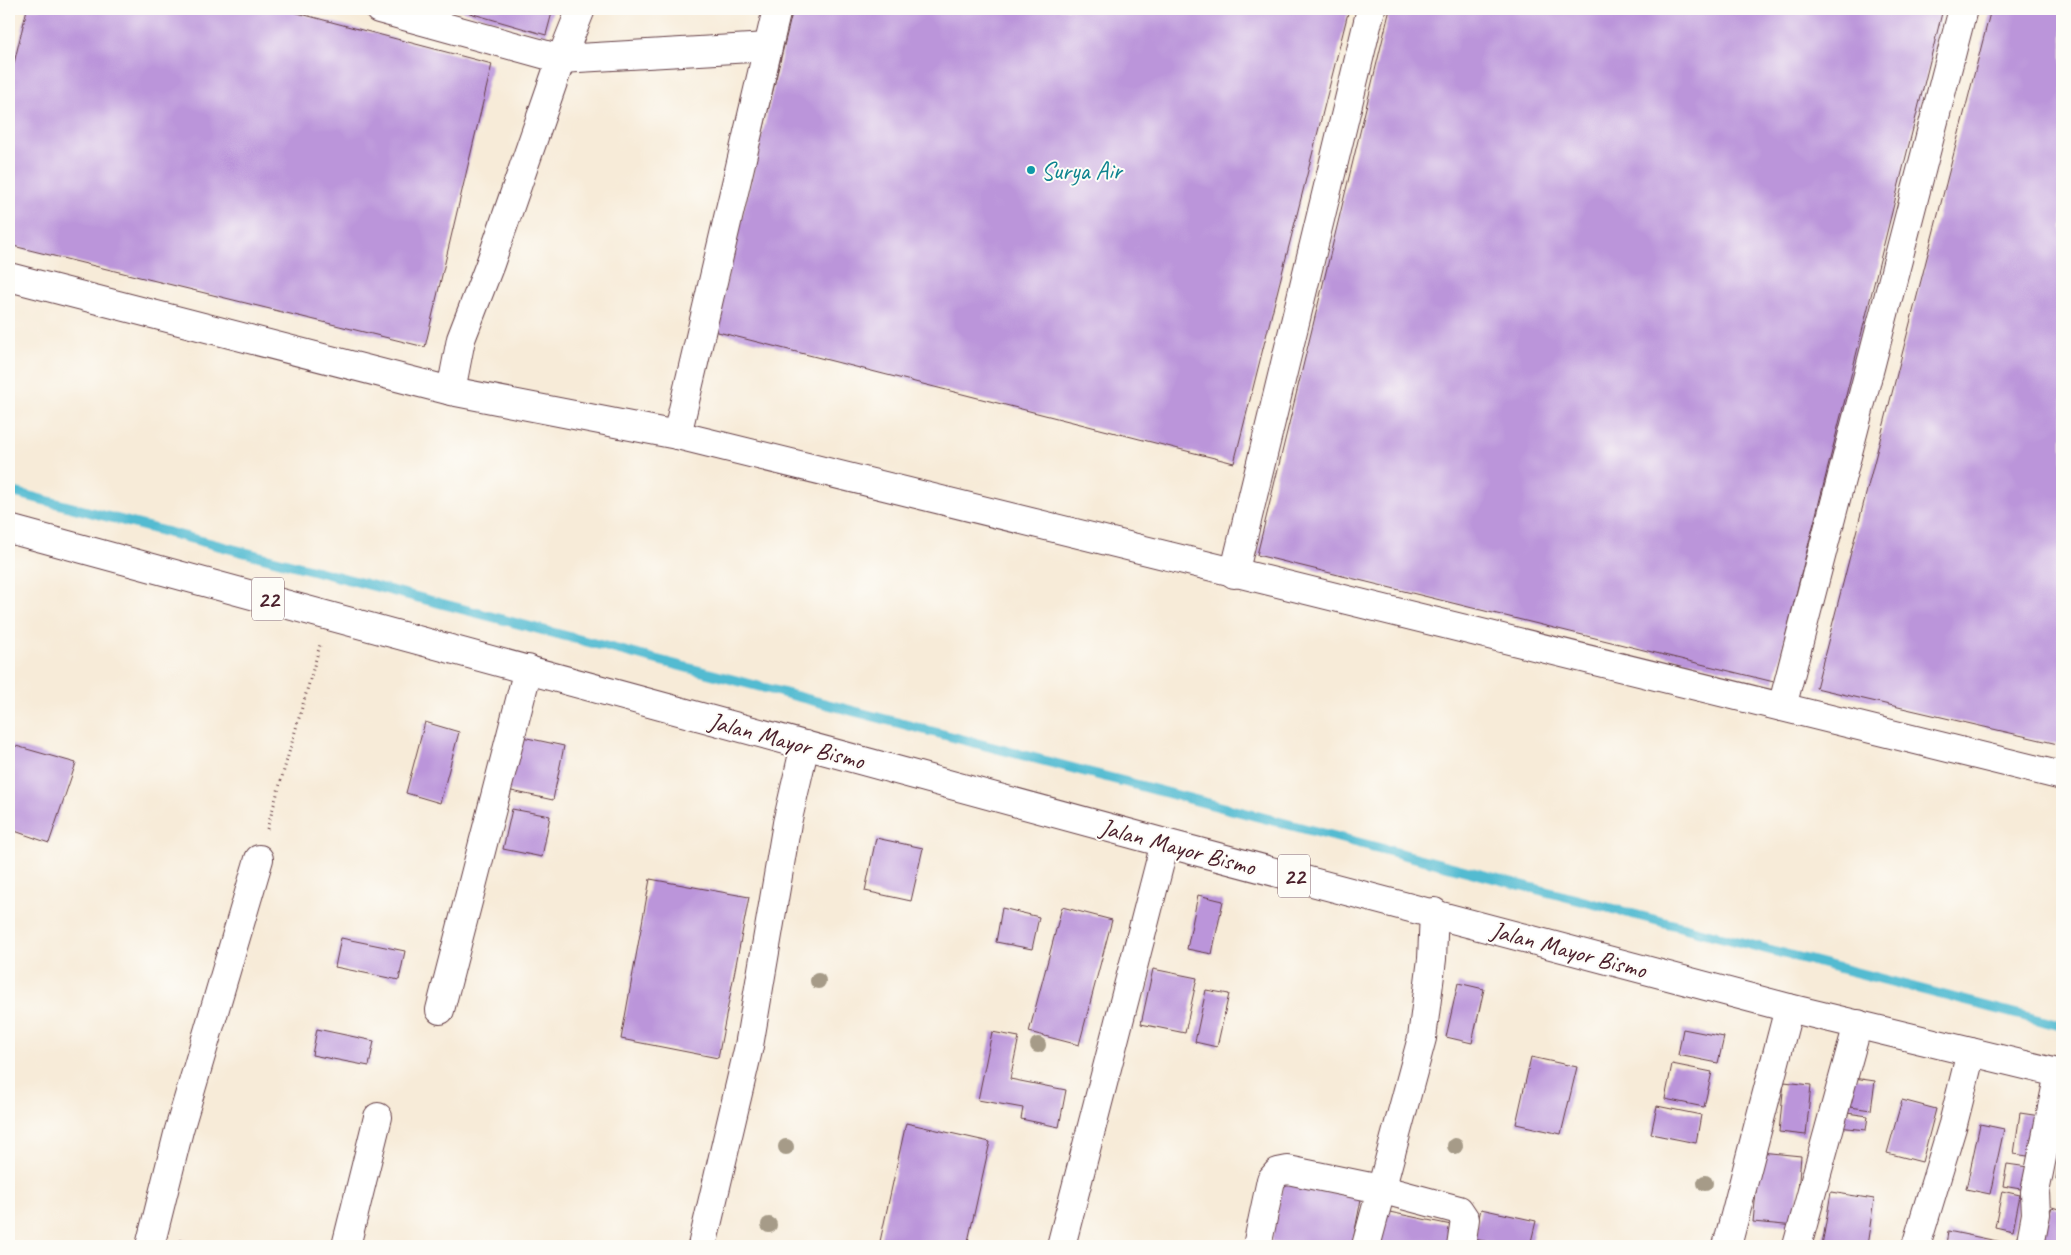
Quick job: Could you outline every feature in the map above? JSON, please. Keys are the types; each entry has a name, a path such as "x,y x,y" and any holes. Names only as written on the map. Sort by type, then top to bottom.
{"main road":[{"path":"379,9 561,59 768,48"},
{"path":"451,391 461,338 490,264 561,59 581,9"},
{"path":"677,435 777,9"},
{"path":"1234,574 1371,9"},
{"path":"1782,707 1963,9"},
{"path":"9,277 451,391 677,435 1234,574 2062,776"},
{"name":"22","path":"9,529 528,669"},
{"path":"440,1010 528,669"},
{"name":"Jalan Mayor Bismo","path":"528,669 1165,843 1434,912 1789,1008 2061,1074"},
{"path":"702,1246 749,1046 787,823 805,744"},
{"path":"1061,1246 1165,843"},
{"path":"150,1246 179,1130 259,859"},
{"path":"1366,1246 1380,1189 1412,1084 1422,1038 1432,959 1434,912"},
{"path":"1727,1246 1789,1008"},
{"path":"1796,1246 1858,1024"},
{"path":"1916,1246 1953,1124 1971,1052"},
{"path":"2030,1246 2036,1214 2035,1192 2061,1074"},
{"path":"346,1246 378,1117"},
{"path":"1257,1246 1271,1180 1278,1172 1288,1170 1380,1189 1459,1210 1465,1219 1461,1246"}],"path":[{"path":"259,859 328,615"}],"building":[{"path":"27,9 282,9 492,64 425,347 9,245 9,84"},
{"path":"456,9 553,9 546,35"},
{"name":"Surya Air","path":"793,9 1349,9 1234,463 714,331"},
{"path":"1390,9 1943,9 1774,682 1257,555"},
{"path":"1991,9 2062,9 2062,745 1816,688"},
{"path":"425,722 459,732 440,803 406,793"},
{"path":"518,736 564,746 553,800 507,790"},
{"path":"9,744 76,763 49,843 9,829"},
{"path":"512,809 550,816 542,857 503,849"},
{"path":"876,838 923,848 911,901 865,891"},
{"path":"650,879 749,897 718,1058 621,1039"},
{"path":"1198,895 1223,901 1212,954 1187,949"},
{"path":"1062,907 1112,920 1079,1045 1029,1032"},
{"path":"1002,908 1039,917 1032,949 996,942"},
{"path":"341,938 405,951 399,980 335,967"},
{"path":"1153,969 1197,978 1185,1033 1141,1024"},
{"path":"1458,983 1484,989 1472,1043 1446,1037"},
{"path":"1206,990 1229,994 1217,1047 1195,1042"},
{"path":"317,1029 374,1041 369,1066 312,1055"},
{"path":"1683,1029 1724,1037 1718,1063 1678,1055"},
{"path":"992,1032 1019,1037 1010,1079 1066,1090 1059,1127 1021,1119 1023,1108 978,1100"},
{"path":"1531,1057 1577,1067 1561,1134 1516,1124"},
{"path":"1672,1064 1712,1072 1704,1107 1665,1099"},
{"path":"1847,1077 1875,1081 1871,1110 1843,1106"},
{"path":"1784,1082 1811,1085 1806,1135 1779,1132"},
{"path":"1902,1100 1936,1109 1922,1162 1887,1153"},
{"path":"1657,1106 1701,1115 1696,1143 1651,1134"},
{"path":"1840,1112 1868,1116 1866,1130 1838,1127"},
{"path":"2020,1113 2040,1116 2034,1157 2014,1154"},
{"path":"906,1123 990,1142 967,1246 879,1246"},
{"path":"1980,1124 2004,1129 1990,1194 1966,1189"},
{"path":"2062,1142 2062,1180 2056,1179"},
{"path":"1760,1152 1801,1156 1795,1226 1753,1222"},
{"path":"2007,1164 2035,1168 2032,1191 2003,1186"},
{"path":"1283,1183 1361,1199 1352,1246 1294,1246 1271,1242"},
{"path":"2002,1191 2020,1195 2013,1231 1995,1227"},
{"path":"1831,1192 1874,1199 1867,1246 1822,1246"},
{"path":"2052,1207 2062,1210 2062,1246 2040,1242"},
{"path":"1481,1209 1536,1221 1530,1246 1508,1246 1474,1239"},
{"path":"1380,1210 1456,1226 1452,1246 1373,1246"},
{"path":"1948,1231 2002,1242 2001,1246 1946,1246"},
{"path":"180,1240 211,1245 211,1246 180,1246"}],"waterway":[{"path":"9,491 2062,1026"}],"place":[{"name":"Surya Air","path":"1031,170"}]}
